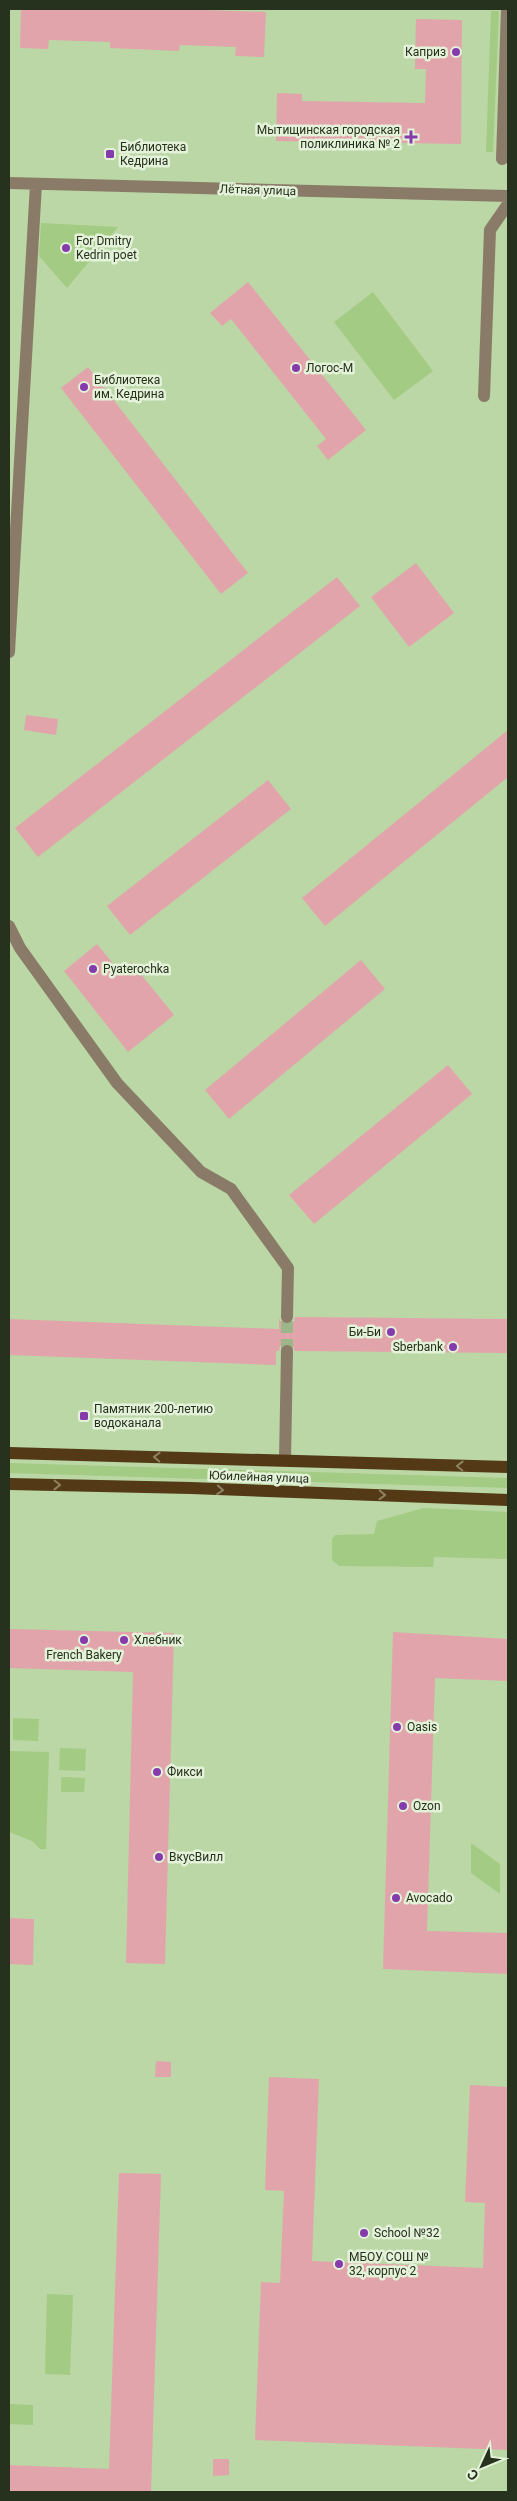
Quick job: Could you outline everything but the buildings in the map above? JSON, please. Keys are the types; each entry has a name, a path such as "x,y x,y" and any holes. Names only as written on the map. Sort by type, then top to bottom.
{"main road":[{"name":"Юбилейная улица","path":"9,1453 508,1467"},
{"name":"Юбилейная улица","path":"9,1484 191,1488 508,1500"}],"street":[{"path":"502,159 507,9"},
{"name":"Лётная улица","path":"9,183 508,196"},
{"path":"9,652 36,184"},
{"path":"484,396 490,230 508,204"},
{"path":"9,926 20,948 117,1083 201,1172 231,1189 288,1268 287,1317"},
{"path":"285,1460 287,1351"}],"green space":[{"path":"491,11 499,11 493,152 486,152"},
{"path":"41,223 118,227 67,288 39,256"},
{"path":"373,292 433,371 394,400 334,322"},
{"path":"9,1463 508,1478 508,1488 9,1473"},
{"path":"424,1508 508,1512 508,1559 434,1557 433,1567 339,1566 332,1560 332,1539 335,1535 374,1534 377,1521"},
{"path":"13,1718 39,1719 38,1741 13,1740"},
{"path":"60,1748 86,1749 85,1771 59,1770"},
{"path":"9,1751 49,1752 46,1849 40,1849 32,1841 9,1832"},
{"path":"61,1777 85,1778 84,1792 61,1792"},
{"path":"471,1843 500,1864 500,1894 471,1873"},
{"path":"47,2294 73,2295 70,2375 45,2374"},
{"path":"9,2404 33,2405 33,2425 9,2424"}],"tunnel":[{"path":"287,1317 287,1351"}],"place":[{"name":"Каприз","path":"456,52"},
{"name":"Мытищинская городская поликлиника № 2","path":"411,137"},
{"name":"Библиотека Кедрина","path":"110,154"},
{"name":"For Dmitry Kedrin poet","path":"66,248"},
{"name":"Логос-М","path":"296,368"},
{"name":"Библиотека им. Кедрина","path":"84,387"},
{"name":"Pyaterochka","path":"93,969"},
{"name":"Би-Би","path":"391,1332"},
{"name":"Sberbank","path":"453,1347"},
{"name":"Памятник 200-летию водоканала","path":"84,1416"},
{"name":"French Bakery","path":"84,1640"},
{"name":"Хлебник","path":"124,1640"},
{"name":"Oasis","path":"397,1727"},
{"name":"Фикси","path":"157,1772"},
{"name":"Ozon","path":"403,1806"},
{"name":"ВкусВилл","path":"159,1857"},
{"name":"Avocado","path":"396,1898"},
{"name":"School №32","path":"364,2233"},
{"name":"МБОУ СОШ № 32, корпус 2","path":"339,2264"}]}
